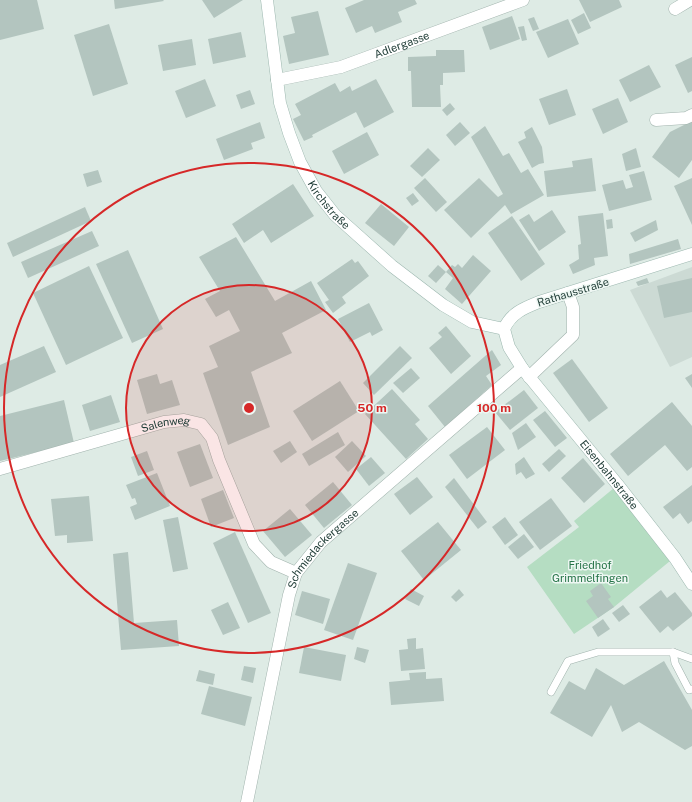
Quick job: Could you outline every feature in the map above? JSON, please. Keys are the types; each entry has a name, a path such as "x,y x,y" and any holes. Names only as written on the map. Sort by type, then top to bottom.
{"street":[{"name":"Kirchstraße","path":"267,0 280,103 288,133 300,162 316,191 335,215 392,266 443,305 472,322 504,329"},
{"name":"Adlergasse","path":"277,80 341,67 512,6 523,0"},
{"path":"675,9 690,0"},
{"path":"656,120 686,118 692,115"},
{"name":"Rathausstraße","path":"504,329 511,317 525,307 692,254"},
{"name":"Schmiedackergasse","path":"247,802 288,595 296,573 321,542 526,372 573,335 573,307 568,293"},
{"path":"504,329 506,341 526,372"},
{"name":"Eisenbahnstraße","path":"526,372 618,485 675,558 692,584"},
{"name":"Salenweg","path":"0,469 164,422 184,420 201,424 212,438 219,460 254,544 271,562 296,573"}],"lane":[{"path":"551,692 568,661 598,652 673,652 692,659"},
{"path":"673,652 675,663 689,690 692,689"}],"shaded area":[{"path":"692,267 692,357 670,367 630,290"}],"green space":[{"name":"Friedhof Grimmelfingen","path":"614,488 670,561 614,607 574,634 527,567 579,527 574,521"}],"building":[{"path":"0,0 37,0 44,29 0,40"},
{"path":"114,0 163,0 164,1 115,9"},
{"path":"202,0 243,0 214,18"},
{"path":"364,0 415,0 417,4 398,12 402,22 375,33 372,26 356,33 345,8"},
{"path":"579,0 619,0 622,7 590,22"},
{"path":"318,11 329,55 289,64 283,36 295,33 291,17"},
{"path":"584,13 591,28 578,34 571,20"},
{"path":"512,16 520,39 490,50 482,27"},
{"path":"534,17 539,29 533,31 528,19"},
{"path":"568,19 579,44 548,58 536,32"},
{"path":"109,24 128,84 93,96 74,35"},
{"path":"524,26 527,40 522,41 518,27"},
{"path":"241,32 246,57 213,64 208,39"},
{"path":"192,39 196,65 163,71 158,45"},
{"path":"436,50 464,50 465,72 443,73 443,85 440,85 441,107 412,107 411,71 408,71 408,57 436,56"},
{"path":"692,57 692,91 688,93 675,65"},
{"path":"649,65 661,87 630,102 619,80"},
{"path":"205,79 216,106 186,118 175,91"},
{"path":"376,79 394,112 364,128 356,112 312,135 313,137 304,141 293,119 301,115 295,104 335,83 340,92 350,86 352,91"},
{"path":"567,89 576,115 549,125 539,99"},
{"path":"250,90 255,104 241,109 236,95"},
{"path":"618,98 628,122 603,134 592,109"},
{"path":"450,103 455,109 447,116 442,110"},
{"path":"692,121 692,160 679,178 652,157 670,132"},
{"path":"260,122 265,138 251,143 253,149 224,160 216,139"},
{"path":"460,122 470,133 455,146 446,135"},
{"path":"485,126 503,156 509,153 521,173 528,169 544,195 511,214 505,205 471,238 444,210 479,178 498,197 503,194 471,137"},
{"path":"532,127 542,147 544,163 532,168 518,142 526,138 524,132"},
{"path":"367,132 379,155 344,174 332,151"},
{"path":"428,148 440,160 422,177 410,166"},
{"path":"636,148 641,167 626,171 622,154"},
{"path":"592,158 596,191 547,197 544,171 573,167 572,161"},
{"path":"98,170 102,182 87,187 83,174"},
{"path":"644,171 652,200 609,211 602,185 623,180 626,189 633,187 629,175"},
{"path":"425,178 447,202 436,212 414,188"},
{"path":"692,178 692,225 674,186"},
{"path":"293,184 314,216 271,243 263,230 244,243 232,224"},
{"path":"413,193 419,201 412,206 406,198"},
{"path":"381,204 409,227 394,246 365,223"},
{"path":"85,207 91,221 13,257 7,243"},
{"path":"552,210 566,232 539,251 519,220 529,214 534,222"},
{"path":"603,213 608,256 594,258 595,265 573,274 569,265 579,259 578,245 581,244 578,216"},
{"path":"512,216 545,264 521,281 488,233"},
{"path":"612,219 613,228 607,229 606,220"},
{"path":"656,220 658,230 635,242 630,233"},
{"path":"92,231 99,246 28,278 21,262"},
{"path":"236,237 275,301 311,281 326,310 282,333 292,353 251,372 270,427 228,445 203,373 218,367 209,346 240,331 229,310 216,317 205,299 220,291 199,257"},
{"path":"678,239 681,249 630,264 629,254"},
{"path":"128,250 163,329 132,343 96,264"},
{"path":"473,255 491,271 462,304 445,289 453,278 446,272 452,265 455,267 458,264 462,268"},
{"path":"352,259 355,263 358,261 369,276 342,297 346,303 333,313 325,302 329,300 317,283"},
{"path":"438,265 446,272 436,283 428,276"},
{"path":"89,266 123,338 66,365 33,293"},
{"path":"647,278 649,283 638,286 636,282"},
{"path":"692,278 692,312 664,318 657,286"},
{"path":"369,303 383,330 372,336 370,332 350,342 338,319"},
{"path":"446,326 471,356 451,374 429,348 442,337 438,333"},
{"path":"44,346 56,372 0,397 0,365"},
{"path":"400,346 412,358 374,395 363,383"},
{"path":"492,350 501,365 486,376 492,385 445,427 428,406"},
{"path":"572,359 608,408 589,422 553,373"},
{"path":"411,368 420,378 403,393 393,383"},
{"path":"157,374 160,384 172,380 180,405 147,414 137,380"},
{"path":"692,374 692,388 685,378"},
{"path":"340,381 359,411 312,441 293,411"},
{"path":"392,389 420,420 415,424 428,439 406,459 365,414"},
{"path":"524,390 538,408 510,430 495,412"},
{"path":"111,395 120,422 90,431 82,405"},
{"path":"64,400 74,443 0,461 0,416"},
{"path":"672,402 692,426 692,467 687,471 665,445 628,476 610,454"},
{"path":"545,411 567,438 555,447 533,420"},
{"path":"526,423 536,437 518,450 512,433"},
{"path":"487,427 505,450 467,479 449,455"},
{"path":"338,432 345,445 309,466 302,454"},
{"path":"290,441 297,452 281,463 273,451"},
{"path":"352,441 366,456 348,472 335,457"},
{"path":"200,444 213,478 190,487 177,452"},
{"path":"559,449 566,456 549,472 542,464"},
{"path":"147,451 154,470 138,476 131,457"},
{"path":"371,457 385,473 369,486 356,469"},
{"path":"524,457 535,474 526,479 521,472 516,475 515,464"},
{"path":"583,458 605,484 584,503 561,478"},
{"path":"157,473 170,506 135,520 130,507 137,504 135,498 132,499 126,485"},
{"path":"417,477 433,497 410,515 394,494"},
{"path":"454,478 487,522 478,529 445,487"},
{"path":"333,482 352,505 324,528 305,505"},
{"path":"692,485 692,521 688,524 680,513 673,519 663,507"},
{"path":"223,490 234,518 211,527 201,499"},
{"path":"89,496 93,541 67,543 67,535 55,536 51,499"},
{"path":"551,498 572,526 540,550 519,522"},
{"path":"290,509 312,535 285,557 263,531"},
{"path":"178,517 188,569 173,572 163,520"},
{"path":"505,517 518,535 505,545 492,527"},
{"path":"438,522 461,550 424,580 401,551"},
{"path":"235,532 271,613 248,623 213,543"},
{"path":"524,534 534,547 518,559 508,547"},
{"path":"128,552 134,623 177,620 179,646 121,650 113,554"},
{"path":"348,563 377,573 353,640 324,630"},
{"path":"601,583 611,597 608,599 614,607 598,618 586,601 593,596 590,591"},
{"path":"411,589 424,596 419,606 405,599"},
{"path":"459,589 464,595 456,602 451,597"},
{"path":"661,590 667,598 675,592 692,613 692,616 673,631 668,626 660,633 639,607"},
{"path":"302,591 330,599 323,624 295,615"},
{"path":"228,602 240,628 223,635 211,610"},
{"path":"623,605 630,614 619,622 612,613"},
{"path":"603,619 610,629 598,637 592,627"},
{"path":"416,638 416,649 423,648 425,669 401,671 399,650 408,649 407,639"},
{"path":"304,647 346,655 341,681 299,673"},
{"path":"357,647 369,650 365,663 354,659"},
{"path":"664,661 692,710 692,746 685,750 639,722 622,732 611,705 592,737 550,713 569,681 585,690 596,668 624,685"},
{"path":"244,666 256,668 253,683 241,680"},
{"path":"199,670 215,674 213,685 196,681"},
{"path":"426,672 426,679 442,678 444,701 391,705 389,682 410,680 409,673"},
{"path":"209,686 252,697 245,726 201,714"}]}
